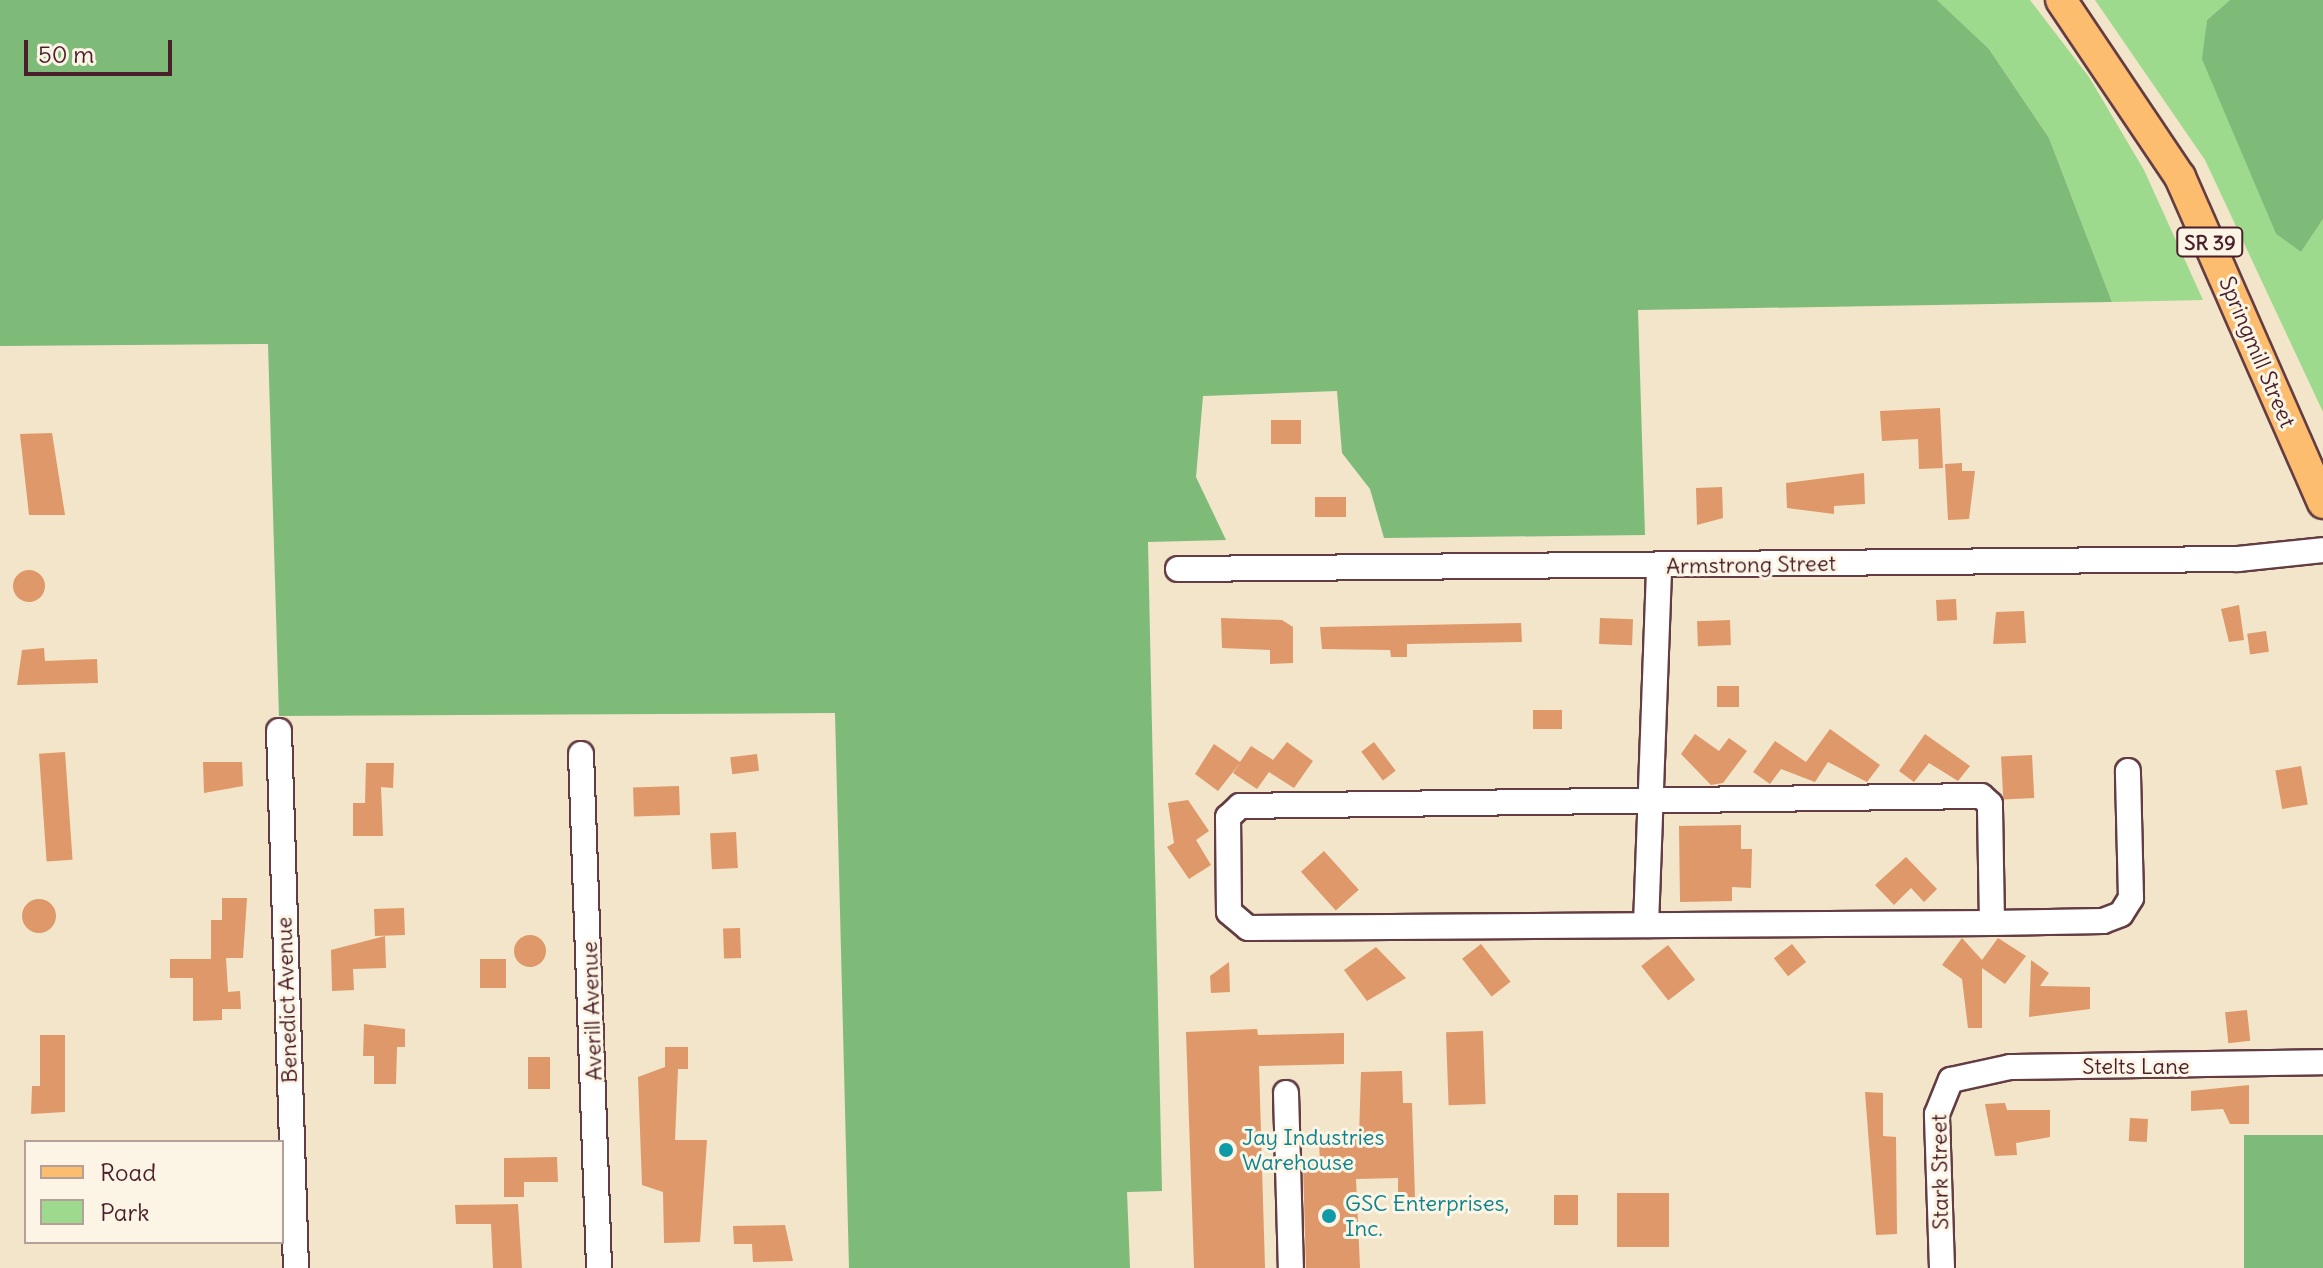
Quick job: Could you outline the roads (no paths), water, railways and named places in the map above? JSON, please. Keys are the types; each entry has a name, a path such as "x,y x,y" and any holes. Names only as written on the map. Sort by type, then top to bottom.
{"main road":[{"name":"Springmill Street","path":"2061,0 2180,177 2323,503"}],"street":[{"name":"Armstrong Street","path":"1178,569 1659,567 2238,559 2323,550"},
{"path":"1646,925 1659,567"},
{"name":"Benedict Avenue","path":"279,731 296,1268"},
{"name":"Averill Avenue","path":"581,754 599,1268"},
{"path":"1992,923 1987,798 1240,806 1228,817 1229,912 1248,928 1992,923 2103,921 2121,914 2133,882 2128,771"},
{"name":"Stelts Lane","path":"1951,1080 1983,1068 2323,1062"},
{"name":"Stark Street","path":"1942,1268 1937,1114 1951,1080"},
{"path":"1286,1093 1291,1268"}],"place":[{"name":"Jay Industries Warehouse","path":"1226,1150"},
{"name":"GSC Enterprises, Inc.","path":"1329,1216"}]}
